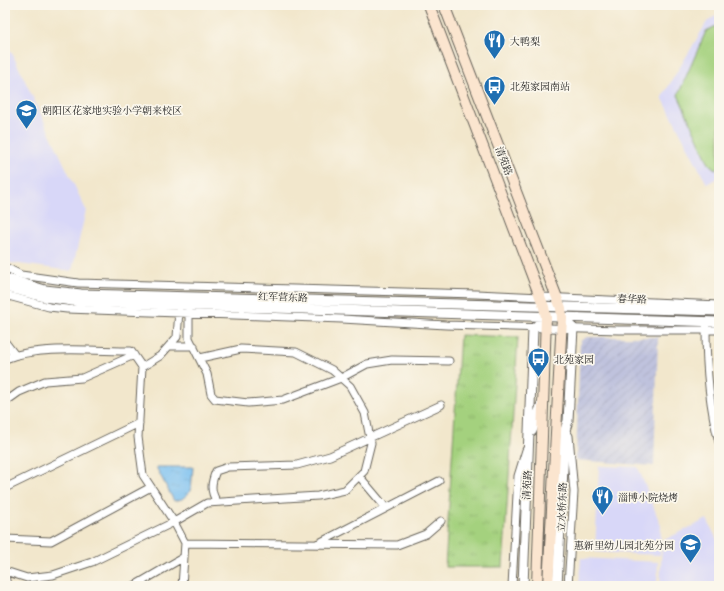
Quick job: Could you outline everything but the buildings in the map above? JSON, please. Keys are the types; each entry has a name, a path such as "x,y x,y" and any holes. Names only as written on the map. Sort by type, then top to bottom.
{"main road":[{"name":"清苑路","path":"429,5 544,312 545,394 537,586"},
{"name":"清苑路","path":"444,5 561,313 548,586"}],"street":[{"path":"5,267 21,275 78,283 183,286 561,313 719,304"},
{"name":"红军营东路","path":"5,278 45,290 189,301 561,313"},
{"path":"142,368 160,356 177,337 179,300 183,286"},
{"path":"183,286 189,301 189,338 207,374 211,394 214,399 248,404 283,400 341,378 367,364 392,360 449,361"},
{"name":"红军营东路","path":"5,288 44,298 80,302 179,300"},
{"path":"5,296 49,307 179,314 534,327 544,312"},
{"name":"春华路","path":"561,313 719,311"},
{"name":"春华路","path":"561,313 719,322"},
{"name":"清苑路","path":"561,313 573,329"},
{"path":"706,322 707,374 713,419 719,442"},
{"name":"清苑路","path":"523,586 534,327"},
{"path":"557,586 565,430 568,421 573,329 706,332 719,330"},
{"path":"5,342 15,355"},
{"path":"169,346 194,346"},
{"path":"5,571 27,578 53,575 92,562 174,522 207,503 318,496 345,490 364,471 371,443 365,413 350,386 332,370 296,352 241,349 200,358"},
{"path":"5,359 15,355 54,351 131,351 142,368 138,437 143,475 174,522 185,542 182,586"},
{"path":"5,402 19,392 45,382 82,378 134,355"},
{"path":"512,586 518,476 545,394"},
{"path":"217,502 213,495 211,482 216,471 228,467 297,465 330,456 370,436 442,405"},
{"path":"557,406 565,430"},
{"path":"5,488 139,422"},
{"name":"立水桥东路","path":"565,430 569,436 574,492 568,586"},
{"path":"359,476 386,508"},
{"path":"316,544 439,481"},
{"path":"5,539 51,541 150,487"},
{"path":"185,542 397,545 426,534 441,521"},
{"path":"134,586 184,557"},
{"path":"5,575 7,586"}],"shaded area":[{"path":"718,14 719,177 707,184 662,97 707,22"},
{"name":"朝阳区花家地实验小学朝来校区","path":"5,48 11,51 86,210 72,271 5,262"},
{"path":"587,337 658,337 654,466 576,460 580,341"},
{"path":"599,466 638,467 661,526 660,555 595,552"},
{"name":"惠新里幼儿园北苑分园","path":"707,519 719,544 719,586 660,586 662,541"},
{"path":"581,558 658,562 657,586 579,586"},
{"path":"258,582 328,586 258,586"}],"green space":[{"path":"716,26 719,32 719,169 715,169 709,164 678,95 706,31"},
{"path":"460,335 518,337 503,567 445,567"}],"water":[{"path":"156,467 193,467 191,491 182,499 174,501"}],"place":[{"name":"大鸭梨","path":"495,60"},
{"name":"北苑家园南站","path":"494,106"},
{"name":"朝阳区花家地实验小学朝来校区","path":"27,130"},
{"name":"北苑家园","path":"538,378"},
{"name":"淄博小院烧烤","path":"602,516"},
{"name":"惠新里幼儿园北苑分园","path":"690,564"}]}
